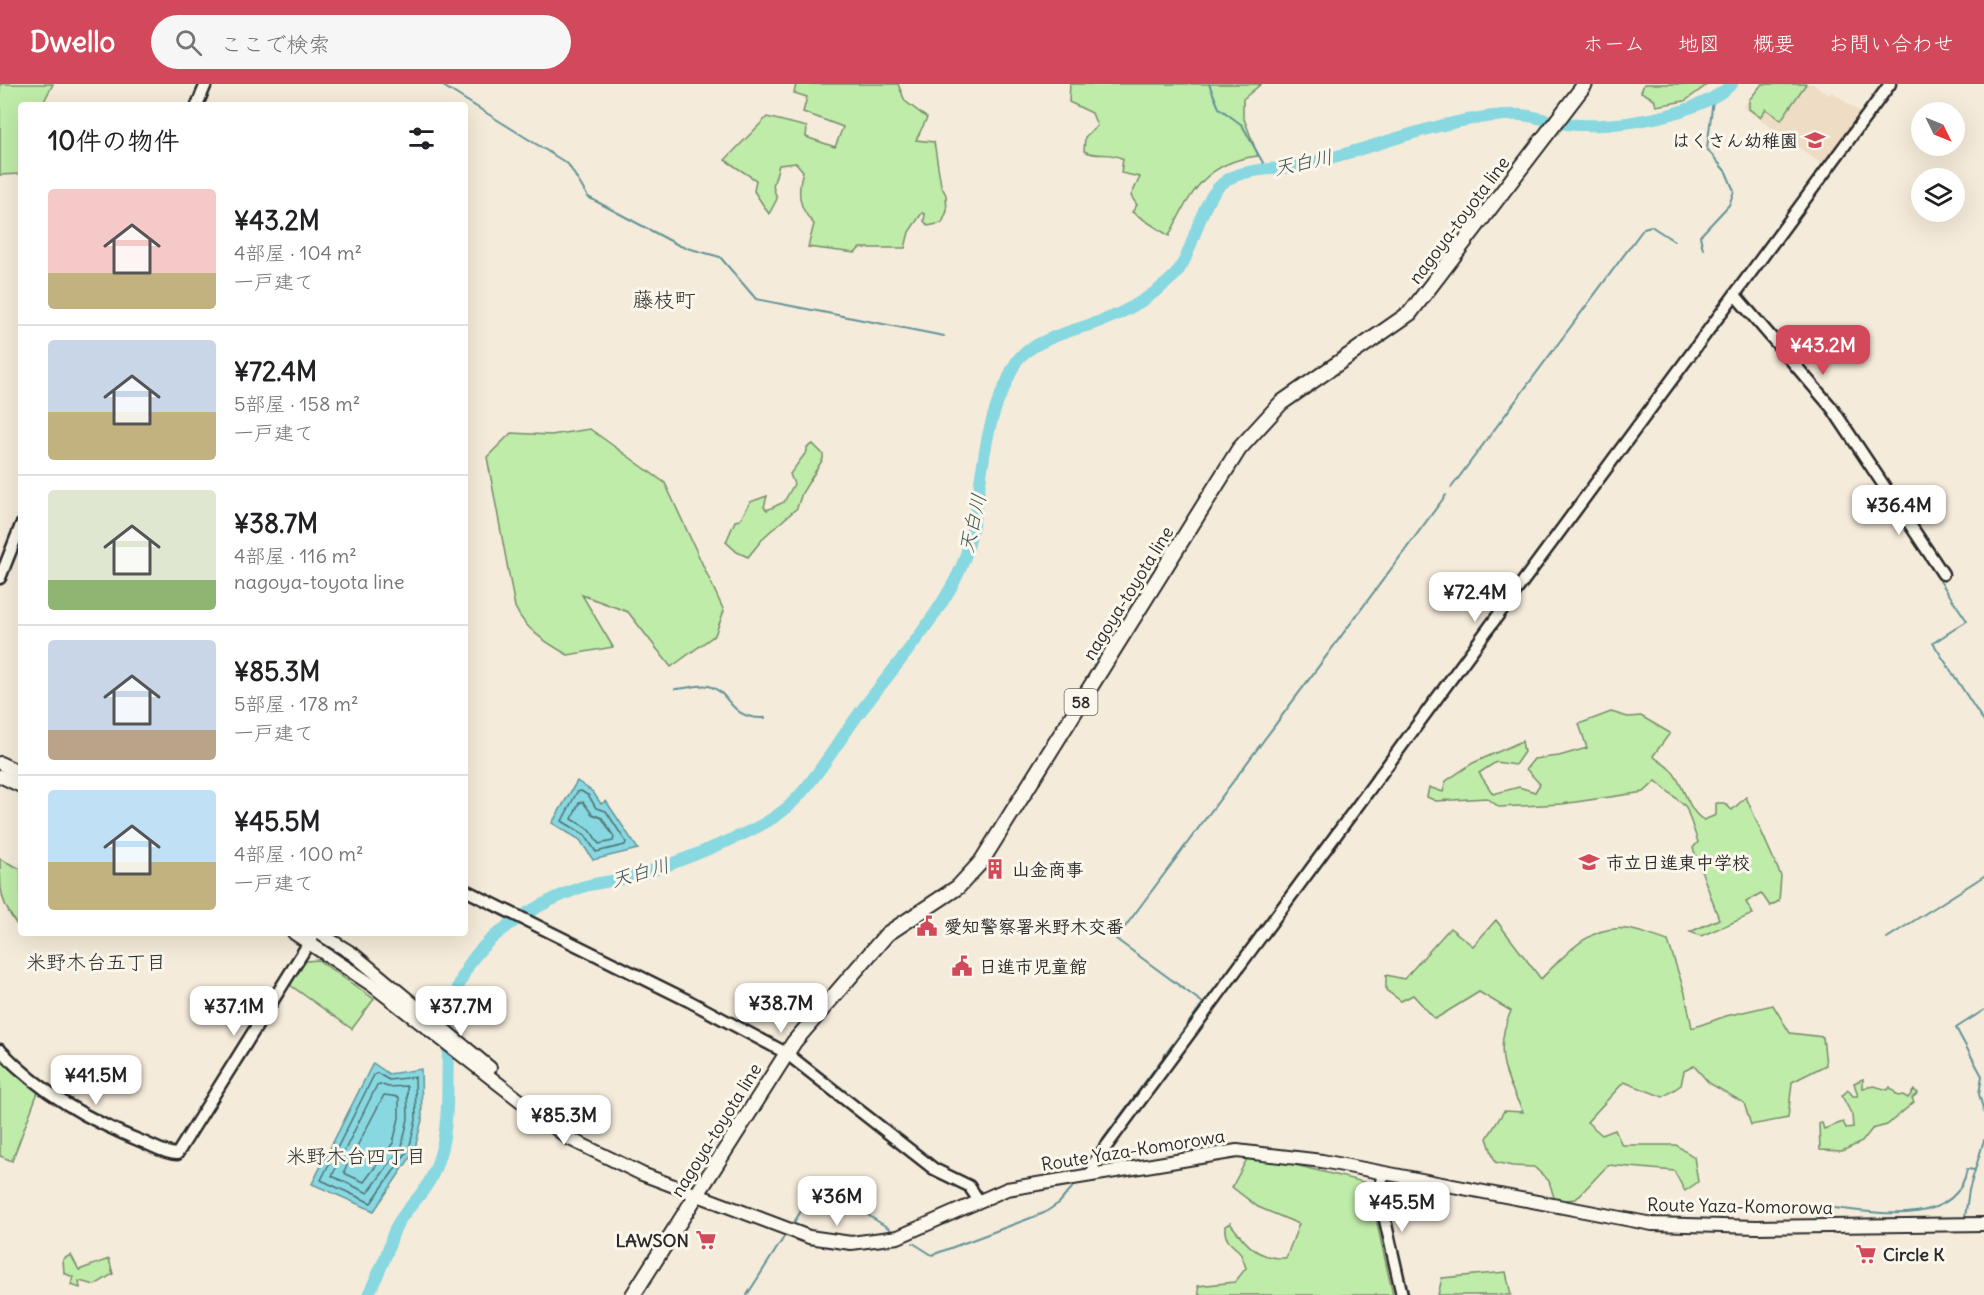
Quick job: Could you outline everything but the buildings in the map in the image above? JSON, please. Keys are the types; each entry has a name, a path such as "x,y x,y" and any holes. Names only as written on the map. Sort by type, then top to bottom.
{"main road":[{"name":"nagoya-toyota line","path":"633,1295 786,1053 887,934 958,887 981,862 1239,449 1258,426 1281,404 1410,313 1585,84"},
{"path":"0,763 18,772"},
{"path":"0,776 18,785"},
{"name":"Route Yaza-Komorowa","path":"315,936 345,948 436,1022 514,1090 573,1133 695,1196"},
{"name":"Route Yaza-Komorowa","path":"315,936 372,985 568,1138 642,1174 695,1196 809,1238 851,1243 897,1237 1017,1186 1237,1151 1269,1153 1381,1172 1653,1224 1757,1227 1984,1224"}],"street":[{"path":"197,102 206,84"},
{"path":"1093,1175 1094,1163 1890,84"},
{"path":"1735,295 1832,408 1943,574"},
{"path":"0,578 18,533"},
{"path":"468,891 539,925 786,1053 934,1169 969,1186 979,1201"},
{"path":"0,1050 14,1065 49,1093 85,1116 177,1154 315,936"},
{"path":"1381,1172 1385,1220 1402,1295"}],"shaded area":[{"name":"はくさん幼稚園","path":"1762,84 1813,84 1829,95 1832,92 1862,114 1823,165 1743,107"}],"green space":[{"path":"0,84 53,84 44,102 18,102 18,174 0,175"},
{"path":"796,84 898,84 905,101 927,118 916,140 934,142 941,185 946,195 947,211 942,223 928,226 924,221 925,214 922,213 909,232 905,248 860,248 855,253 808,247 814,224 802,206 800,186 803,171 796,163 779,165 773,186 777,199 769,214 754,191 756,180 725,160 767,117 807,127 806,137 835,147 843,127 803,112 807,97 794,93"},
{"path":"1070,84 1261,84 1243,99 1243,116 1258,156 1240,159 1212,172 1193,193 1169,236 1132,212 1137,205 1131,196 1140,177 1121,173 1123,159 1113,155 1084,151 1085,137 1097,126 1092,113 1069,102"},
{"path":"1644,84 1708,84 1685,101 1656,106 1654,99 1641,92"},
{"path":"1762,84 1806,84 1781,120 1766,109 1760,117 1749,109 1749,100"},
{"path":"590,429 665,483 724,611 715,635 671,667 628,612 582,595 613,647 568,655 531,629 515,607 487,457 511,433 551,435"},
{"path":"813,444 823,454 823,459 802,493 797,508 765,536 748,557 737,552 726,542 735,521 740,520 750,502 767,496 764,507 767,510 784,502 794,484 790,474 807,451 807,447"},
{"path":"1611,712 1628,717 1641,716 1670,733 1653,756 1672,771 1690,805 1704,820 1716,815 1716,803 1724,803 1732,810 1746,797 1781,876 1779,901 1770,906 1761,893 1746,902 1753,914 1701,936 1690,932 1719,919 1693,848 1698,842 1686,807 1656,781 1644,792 1562,804 1499,807 1487,798 1436,801 1427,797 1429,787 1443,792 1446,781 1473,763 1522,741 1524,752 1515,765 1496,762 1479,773 1493,794 1519,787 1535,792 1540,784 1526,769 1534,759 1559,756 1587,748 1579,724"},
{"path":"0,859 18,868 18,926 5,905 0,880"},
{"path":"1496,920 1541,979 1579,943 1601,931 1627,929 1668,941 1685,993 1692,1028 1726,1016 1773,1005 1790,1033 1823,1037 1826,1065 1792,1082 1788,1118 1751,1125 1744,1103 1709,1083 1694,1066 1684,1071 1681,1085 1663,1097 1624,1082 1587,1122 1602,1135 1615,1130 1622,1145 1676,1145 1694,1157 1698,1182 1685,1191 1674,1171 1608,1165 1576,1199 1555,1201 1549,1181 1534,1167 1512,1166 1495,1162 1487,1138 1504,1111 1523,1112 1511,1086 1502,1050 1511,1011 1479,992 1435,1019 1413,995 1401,1001 1386,990 1386,975 1404,979 1450,928 1473,946"},
{"path":"318,960 374,999 352,1029 290,985 306,961"},
{"path":"0,1058 38,1092 12,1161 0,1156"},
{"path":"1863,1079 1863,1088 1874,1086 1888,1090 1890,1087 1898,1096 1903,1095 1908,1098 1914,1090 1918,1093 1912,1098 1914,1102 1887,1125 1872,1129 1862,1142 1842,1151 1820,1150 1819,1123 1822,1123 1824,1129 1843,1122 1846,1128 1853,1127 1852,1115 1842,1096 1848,1090 1853,1096 1858,1096 1854,1083"},
{"path":"1247,1159 1283,1162 1368,1183 1393,1295 1199,1295 1198,1286 1235,1282 1246,1268 1242,1256 1226,1237 1225,1226 1230,1223 1248,1244 1260,1253 1276,1258 1286,1258 1299,1224 1258,1207 1232,1187"},
{"path":"71,1255 79,1270 109,1259 113,1274 95,1285 79,1281 80,1288 71,1285 73,1277 64,1273 63,1259"},
{"path":"1506,1272 1511,1295 1438,1295 1442,1278"}],"water":[{"path":"577,781 593,792 601,804 606,801 638,849 593,860 580,840 552,823"},
{"path":"373,1063 389,1074 421,1069 422,1120 414,1152 374,1211 312,1184"}],"waterway":[{"path":"440,84 568,164 588,197 680,246 720,257 756,299 944,336"},
{"path":"1209,84 1219,108 1242,125 1267,170"},
{"name":"天白川","path":"368,1295 398,1223 428,1184 440,1155 447,1103 449,1029 460,982 472,960 507,926 552,900 582,887 644,873 705,851 765,823 797,798 934,615 959,573 976,511 991,424 997,404 1015,363 1020,357 1048,339 1122,312 1166,284 1180,268 1209,200 1217,189 1235,176 1252,171 1297,166 1323,160 1427,129 1480,118 1522,115 1567,124 1586,125 1607,125 1654,118 1698,105 1732,84"},
{"path":"1703,249 1700,236 1729,205 1734,191 1726,172 1707,149 1713,99"},
{"path":"1451,488 1644,228 1651,226 1674,241"},
{"path":"1835,422 1873,480"},
{"path":"1878,487 1936,573"},
{"path":"1083,1170 1098,1146 1203,1003 1116,939 1446,495"},
{"path":"1940,581 1967,621 1933,643 1984,722"},
{"path":"675,689 709,686 716,689 744,715 765,718"},
{"path":"1887,938 1984,876"},
{"path":"1984,1010 1956,1028 1982,1076 1979,1094 1984,1112"},
{"path":"1965,1217 1969,1190 1984,1140"},
{"path":"1817,1219 1817,1206 1881,1213 1927,1210 1945,1202 1959,1189 1967,1169 1975,1170"},
{"path":"913,1243 932,1255 1044,1213 1059,1203 1076,1183"},
{"path":"791,1227 818,1184 890,1229"},
{"path":"747,1295 786,1234"}],"place":[{"name":"はくさん幼稚園","path":"1815,140"},
{"name":"市立日進東中学校","path":"1589,862"},
{"name":"山金商事","path":"995,869"},
{"name":"愛知警察署米野木交番","path":"927,926"},
{"name":"日進市児童館","path":"962,966"},
{"name":"LAWSON","path":"706,1240"},
{"name":"Circle K","path":"1866,1254"}],"district":[{"name":"藤枝町","path":"664,299"},
{"name":"米野木台五丁目","path":"96,961"},
{"name":"米野木台四丁目","path":"356,1155"}]}
